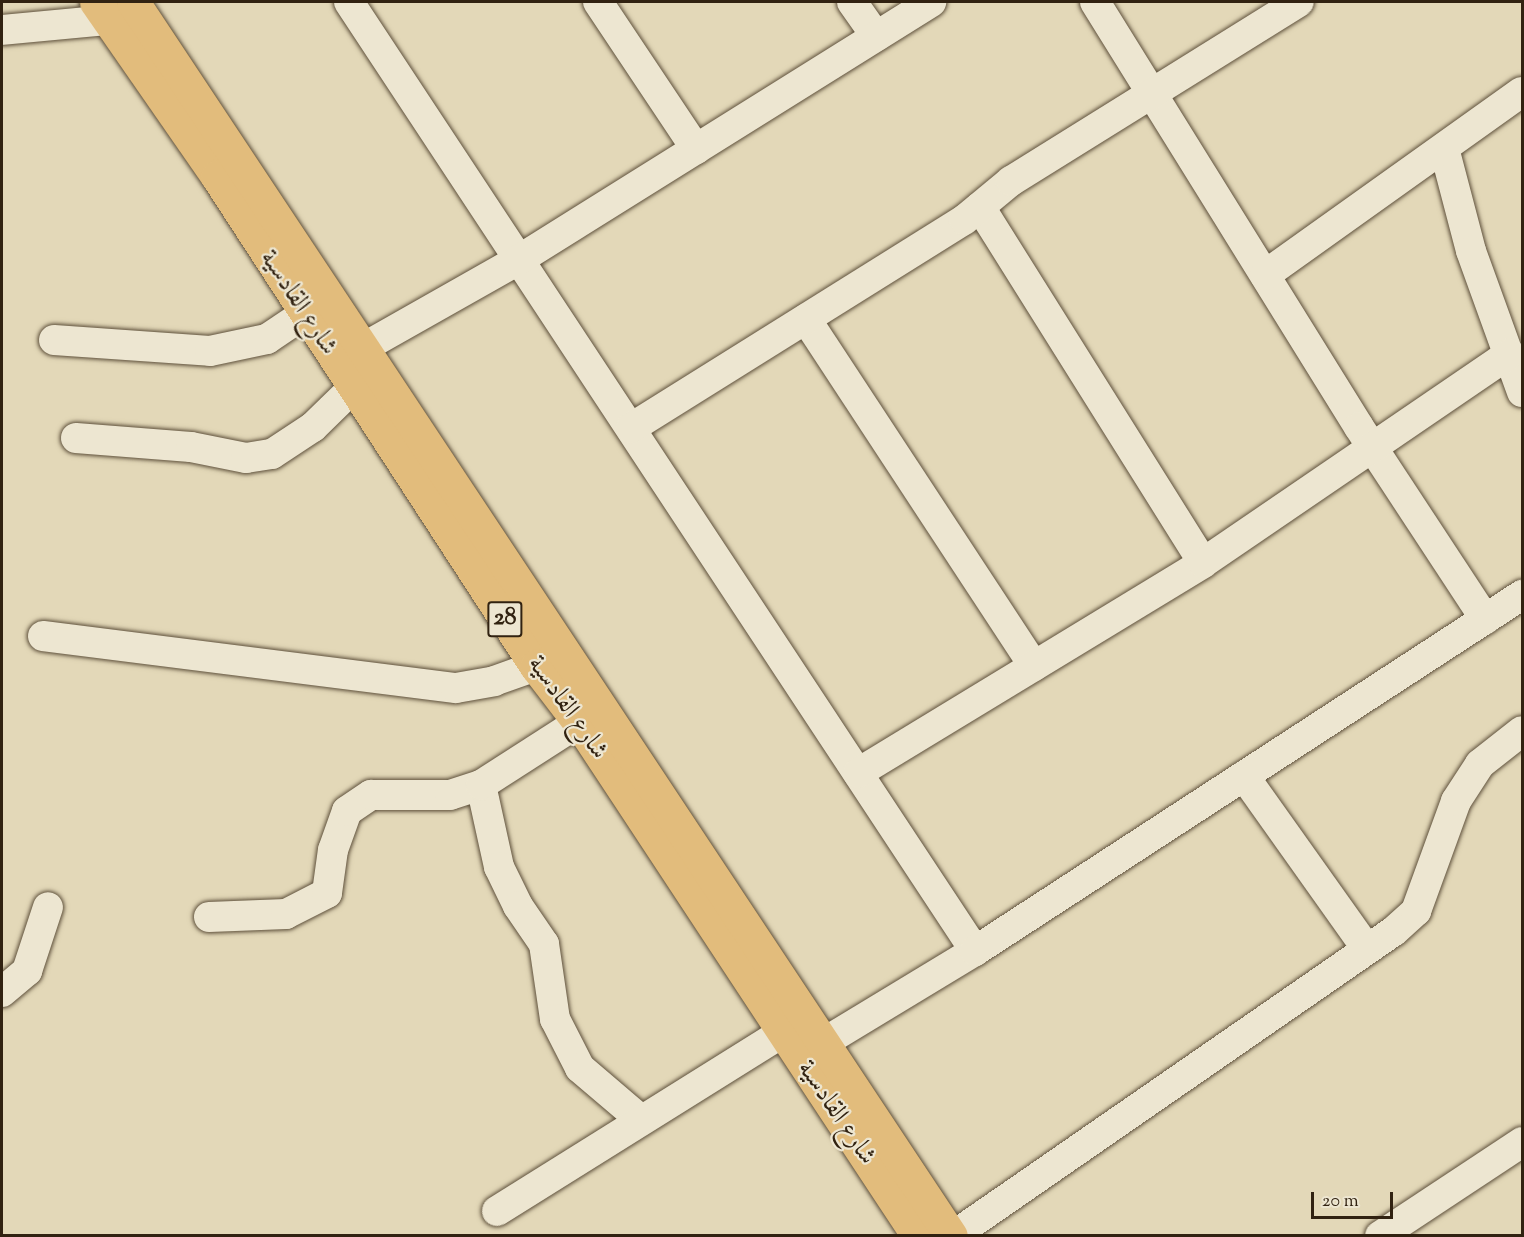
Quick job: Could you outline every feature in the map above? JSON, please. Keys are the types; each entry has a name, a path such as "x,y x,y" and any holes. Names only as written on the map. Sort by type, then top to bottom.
{"highway":[{"name":"شارع القادسية","path":"112,8 227,169 361,349 952,1236"},
{"name":"شارع القادسية","path":"227,169 304,314 536,666 579,722 918,1236"}],"street":[{"path":"349,2 975,951"},
{"path":"598,2 696,149"},
{"path":"852,2 876,36"},
{"path":"361,349 520,260 931,2"},
{"path":"1095,2 1485,619"},
{"path":"631,428 980,207 1011,181 1299,2"},
{"path":"2,30 112,8"},
{"path":"1265,274 1522,92"},
{"path":"1444,148 1471,251 1522,392"},
{"path":"980,207 1203,563"},
{"path":"54,340 210,351 267,339 304,314"},
{"path":"806,319 1034,666"},
{"path":"858,773 1203,563 1509,354"},
{"path":"76,438 190,447 246,458 272,454 312,427 354,388"},
{"path":"823,1043 975,951 1522,595"},
{"path":"43,636 456,687 494,681 536,666"},
{"path":"209,917 286,914 327,893 333,850 347,811 371,795 450,795 481,785 579,722"},
{"path":"952,1236 1367,949 1416,911 1456,801 1480,764 1522,730"},
{"path":"1245,776 1367,949"},
{"path":"481,785 499,867 518,906 544,944 555,1019 580,1068 641,1120"},
{"path":"2,992 27,971 48,907"},
{"path":"497,1211 783,1032"},
{"path":"1380,1236 1522,1142"}]}
